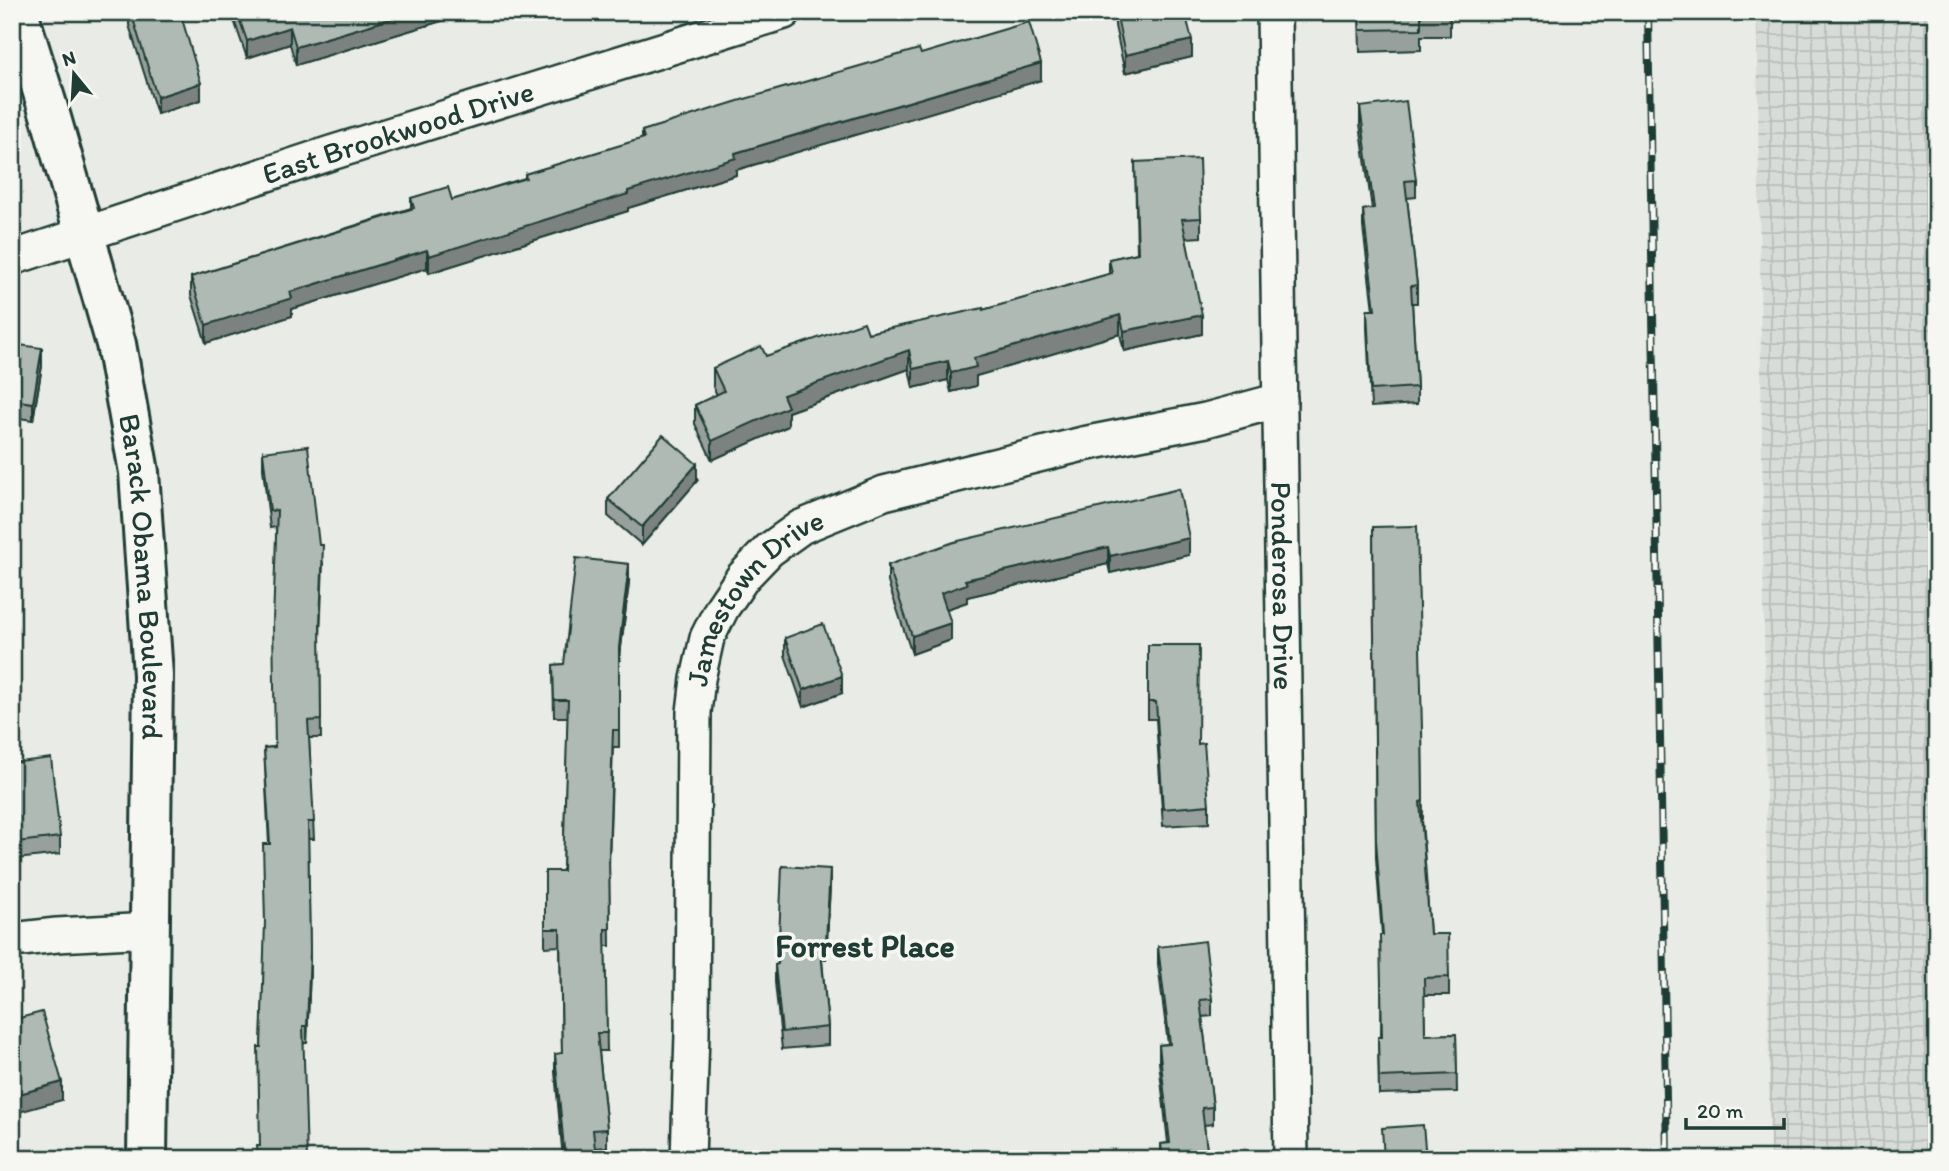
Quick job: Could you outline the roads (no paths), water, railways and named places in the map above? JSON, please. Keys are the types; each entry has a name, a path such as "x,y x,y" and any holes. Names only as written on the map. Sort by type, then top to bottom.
{"main road":[{"name":"Barack Obama Boulevard","path":"18,12 116,344 139,472 153,675 147,1159"}],"street":[{"name":"East Brookwood Drive","path":"12,258 331,153 784,12"},
{"name":"Ponderosa Drive","path":"1274,12 1291,1159"},
{"name":"Jamestown Drive","path":"688,1159 695,701 707,638 722,608 743,577 769,550 801,527 884,493 1083,444 1206,421 1280,400"},
{"path":"12,940 57,934 150,930"}],"railway":[{"path":"1648,12 1667,1159"}],"district":[{"name":"Forrest Place","path":"865,946"}]}
